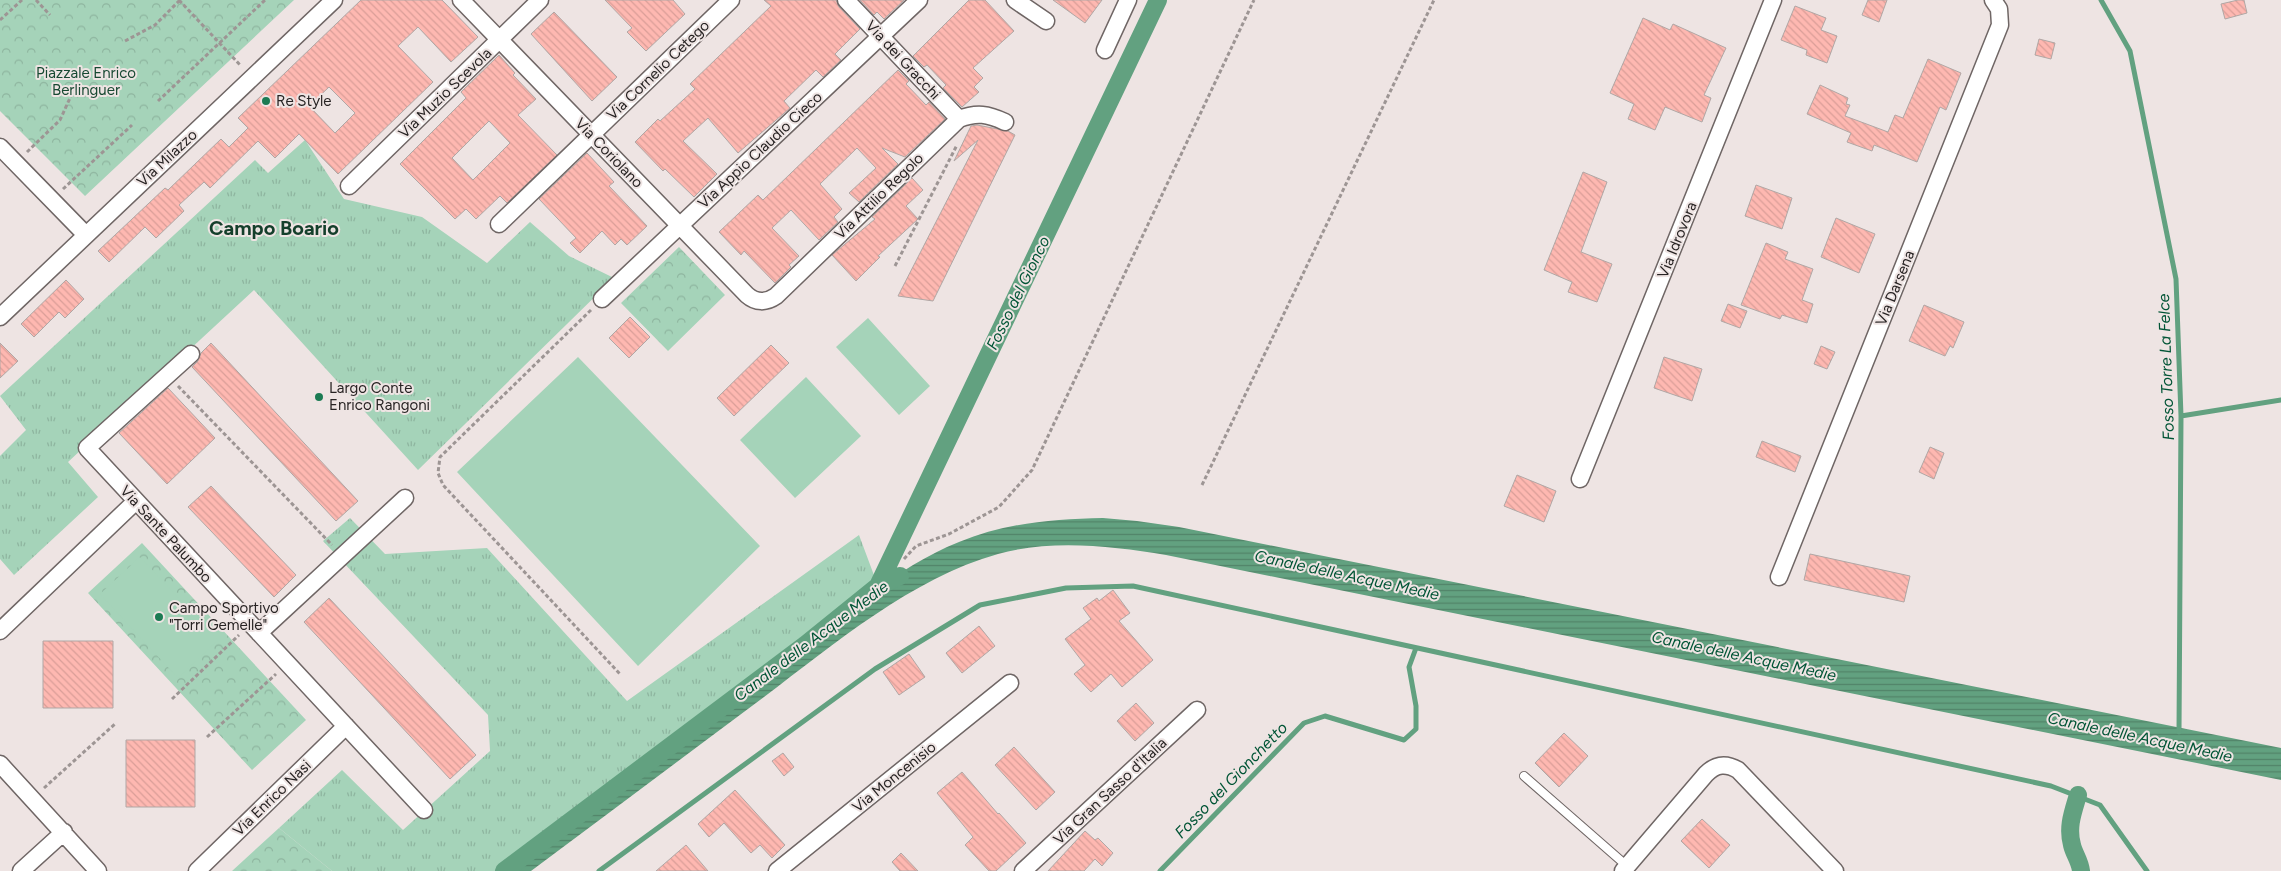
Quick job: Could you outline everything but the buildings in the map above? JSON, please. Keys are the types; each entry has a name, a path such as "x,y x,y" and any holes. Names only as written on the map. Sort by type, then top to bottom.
{"street":[{"name":"Via Milazzo","path":"0,317 334,0"},
{"name":"Via Coriolano","path":"461,0 747,295 761,302"},
{"name":"Via Muzio Scevola","path":"349,186 540,0"},
{"name":"Via Cornelio Cetego","path":"499,224 731,0"},
{"name":"Via dei Gracchi","path":"846,0 959,119"},
{"name":"Via Appio Claudio Cieco","path":"602,300 919,0"},
{"path":"1015,0 1046,21"},
{"path":"1105,50 1128,0"},
{"name":"Via Idrovora","path":"1580,479 1773,0"},
{"name":"Via Darsena","path":"1779,577 2000,25 2000,9 1993,0"},
{"path":"959,119 980,113 1005,122"},
{"name":"Via Attilio Regolo","path":"761,302 776,296 959,119"},
{"path":"0,147 86,235"},
{"name":"Via Sante Palumbo","path":"190,354 87,448 424,810"},
{"path":"255,628 342,556 405,498"},
{"path":"0,632 136,502"},
{"name":"Via Moncenisio","path":"777,871 1010,683"},
{"name":"Via Gran Sasso d'Italia","path":"1023,871 1198,710"},
{"name":"Via Enrico Nasi","path":"197,871 346,726"},
{"path":"0,764 98,871"},
{"path":"1625,869 1706,774 1714,768 1724,765 1733,767 1743,775 1835,871"},
{"path":"21,871 64,832"}],"lane":[{"path":"1524,776 1625,869"}],"path":[{"path":"0,20 22,0"},
{"path":"36,0 50,15"},
{"path":"158,101 265,0"},
{"path":"904,558 916,546 949,534 999,507 1032,470 1254,0"},
{"path":"1202,485 1434,0"},
{"path":"125,41 155,25 179,1 252,78"},
{"path":"15,162 60,120 75,87"},
{"path":"895,266 966,127 959,119"},
{"path":"51,200 132,124"},
{"path":"602,300 440,457 438,473 442,484 620,674"},
{"path":"167,375 342,556"},
{"path":"172,699 255,628"},
{"path":"207,737 288,664"},
{"path":"32,798 116,723"}],"green space":[{"name":"Piazzale Enrico Berlinguer","path":"0,0 294,0 85,196 0,111"},
{"path":"305,140 344,199 422,217 487,263 530,222 569,256 614,278 418,470 254,290 68,462 98,497 14,575 0,559 0,456 26,430 0,396 255,160 268,173"},
{"path":"679,247 725,295 668,351 621,303"},
{"path":"868,318 930,386 899,415 836,347"},
{"path":"578,357 760,546 638,666 457,472"},
{"path":"806,377 861,436 795,498 740,440"},
{"path":"350,518 385,554 487,548 627,701 859,535 878,586 805,645 504,871 332,871 279,828 342,770 403,830 490,751 488,715 323,541"},
{"path":"142,543 306,720 252,770 88,593"},
{"name":"Campo Sportivo \"Torri Gemelle\"","path":"140,557 218,640 178,678 100,594"},
{"path":"279,828 332,871 232,871"}],"water":[{"path":"1103,518 1179,527 2281,748 2281,780 1166,555 1103,547 1060,545 1018,549 998,554 966,565 935,579 905,596 846,635 531,871 504,871 791,656 871,593 913,565 959,542 994,530 1048,521"}],"waterway":[{"name":"Fosso del Gionco","path":"878,586 1158,0"},
{"name":"Fosso Torre La Felce","path":"2101,0 2130,51 2176,279 2181,416 2179,732"},
{"path":"2181,416 2281,400"},
{"name":"Canale delle Acque Medie","path":"504,871 805,645 878,586 900,576"},
{"path":"599,871 875,669 980,605 1066,588 1133,586 2051,786 2100,805 2147,871"},
{"name":"Fosso del Gionchetto","path":"1160,871 1304,723 1325,716 1404,740 1416,729 1416,706 1409,667 1416,648"},
{"name":"Fosso del Gionco","path":"2078,795 2071,820 2070,832 2072,845 2081,871"}],"place":[{"name":"Re Style","path":"266,101"},
{"name":"Largo Conte Enrico Rangoni","path":"319,397"},
{"name":"Campo Sportivo \"Torri Gemelle\"","path":"159,617"}],"district":[{"name":"Campo Boario","path":"274,228"}]}
